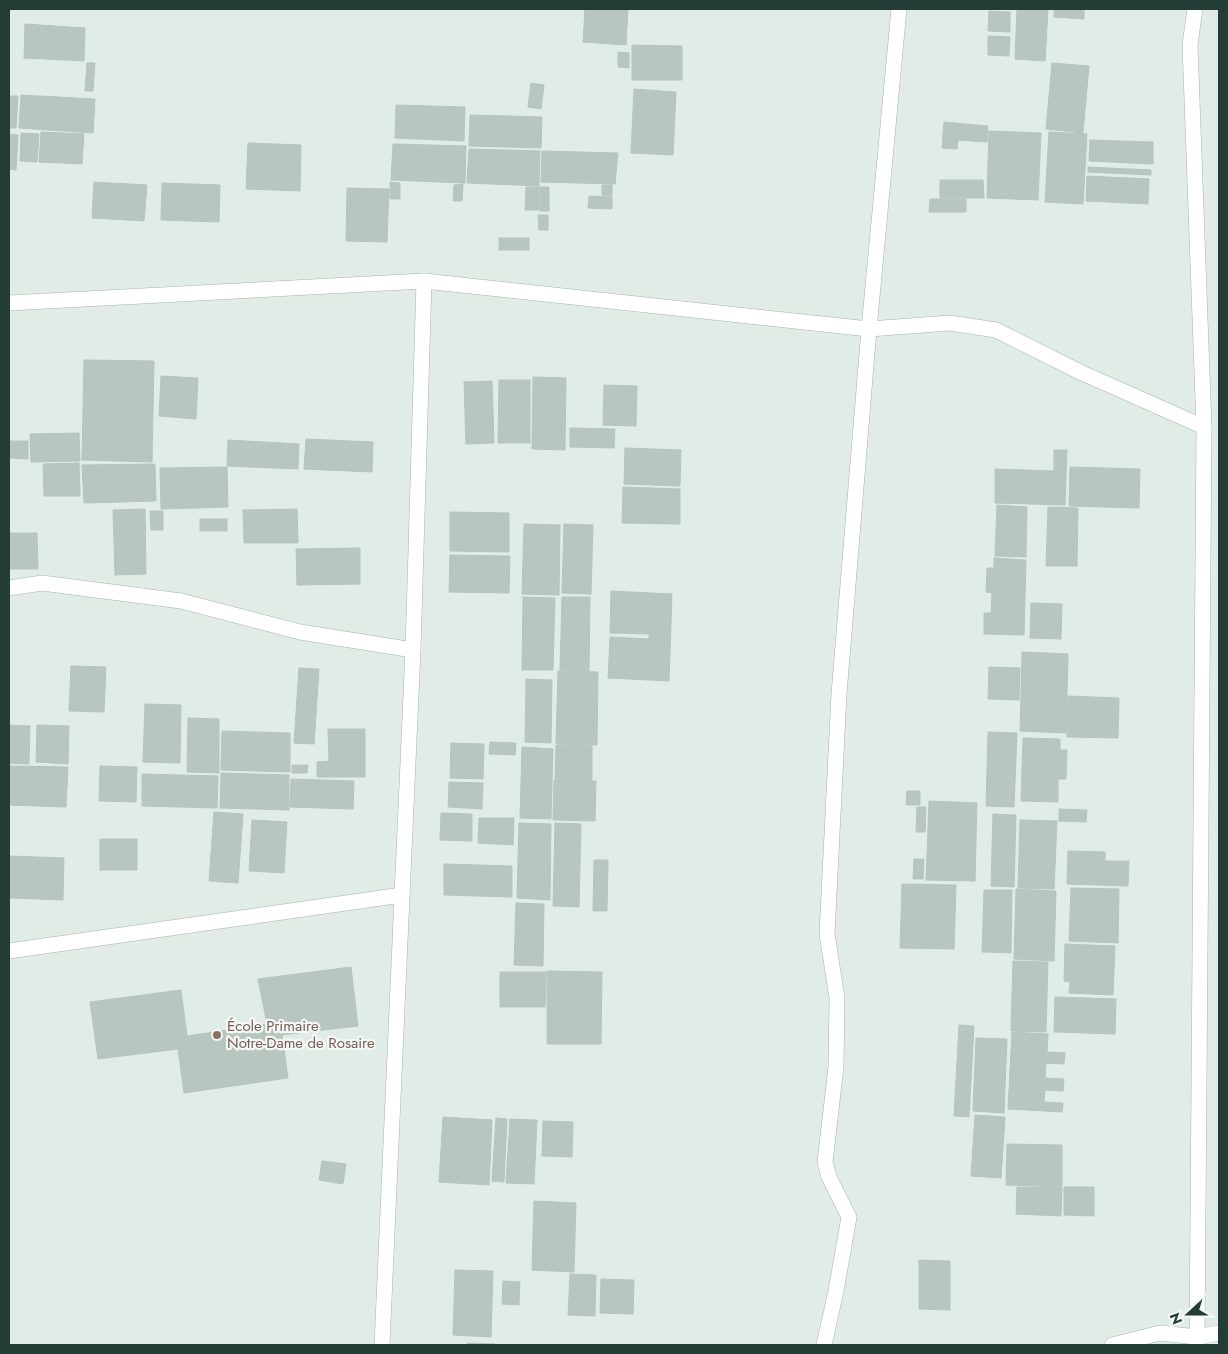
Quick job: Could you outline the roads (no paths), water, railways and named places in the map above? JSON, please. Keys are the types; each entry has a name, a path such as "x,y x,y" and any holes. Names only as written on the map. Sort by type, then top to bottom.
{"street":[{"path":"824,1345 849,1217 829,1177 825,1162 836,1067 837,998 827,934 838,694 869,329 900,9"},
{"path":"1195,9 1190,45 1204,427 1197,1341"},
{"path":"382,1345 413,650 424,281"},
{"path":"9,303 424,281 869,329 950,323 996,330 1080,372 1204,427"},
{"path":"9,588 42,583 181,601 300,632 413,650"},
{"path":"9,952 402,896"},
{"path":"1112,1345 1160,1333 1197,1341 1219,1333"}],"place":[{"name":"École Primaire Notre-Dame de Rosaire","path":"217,1035"}]}
